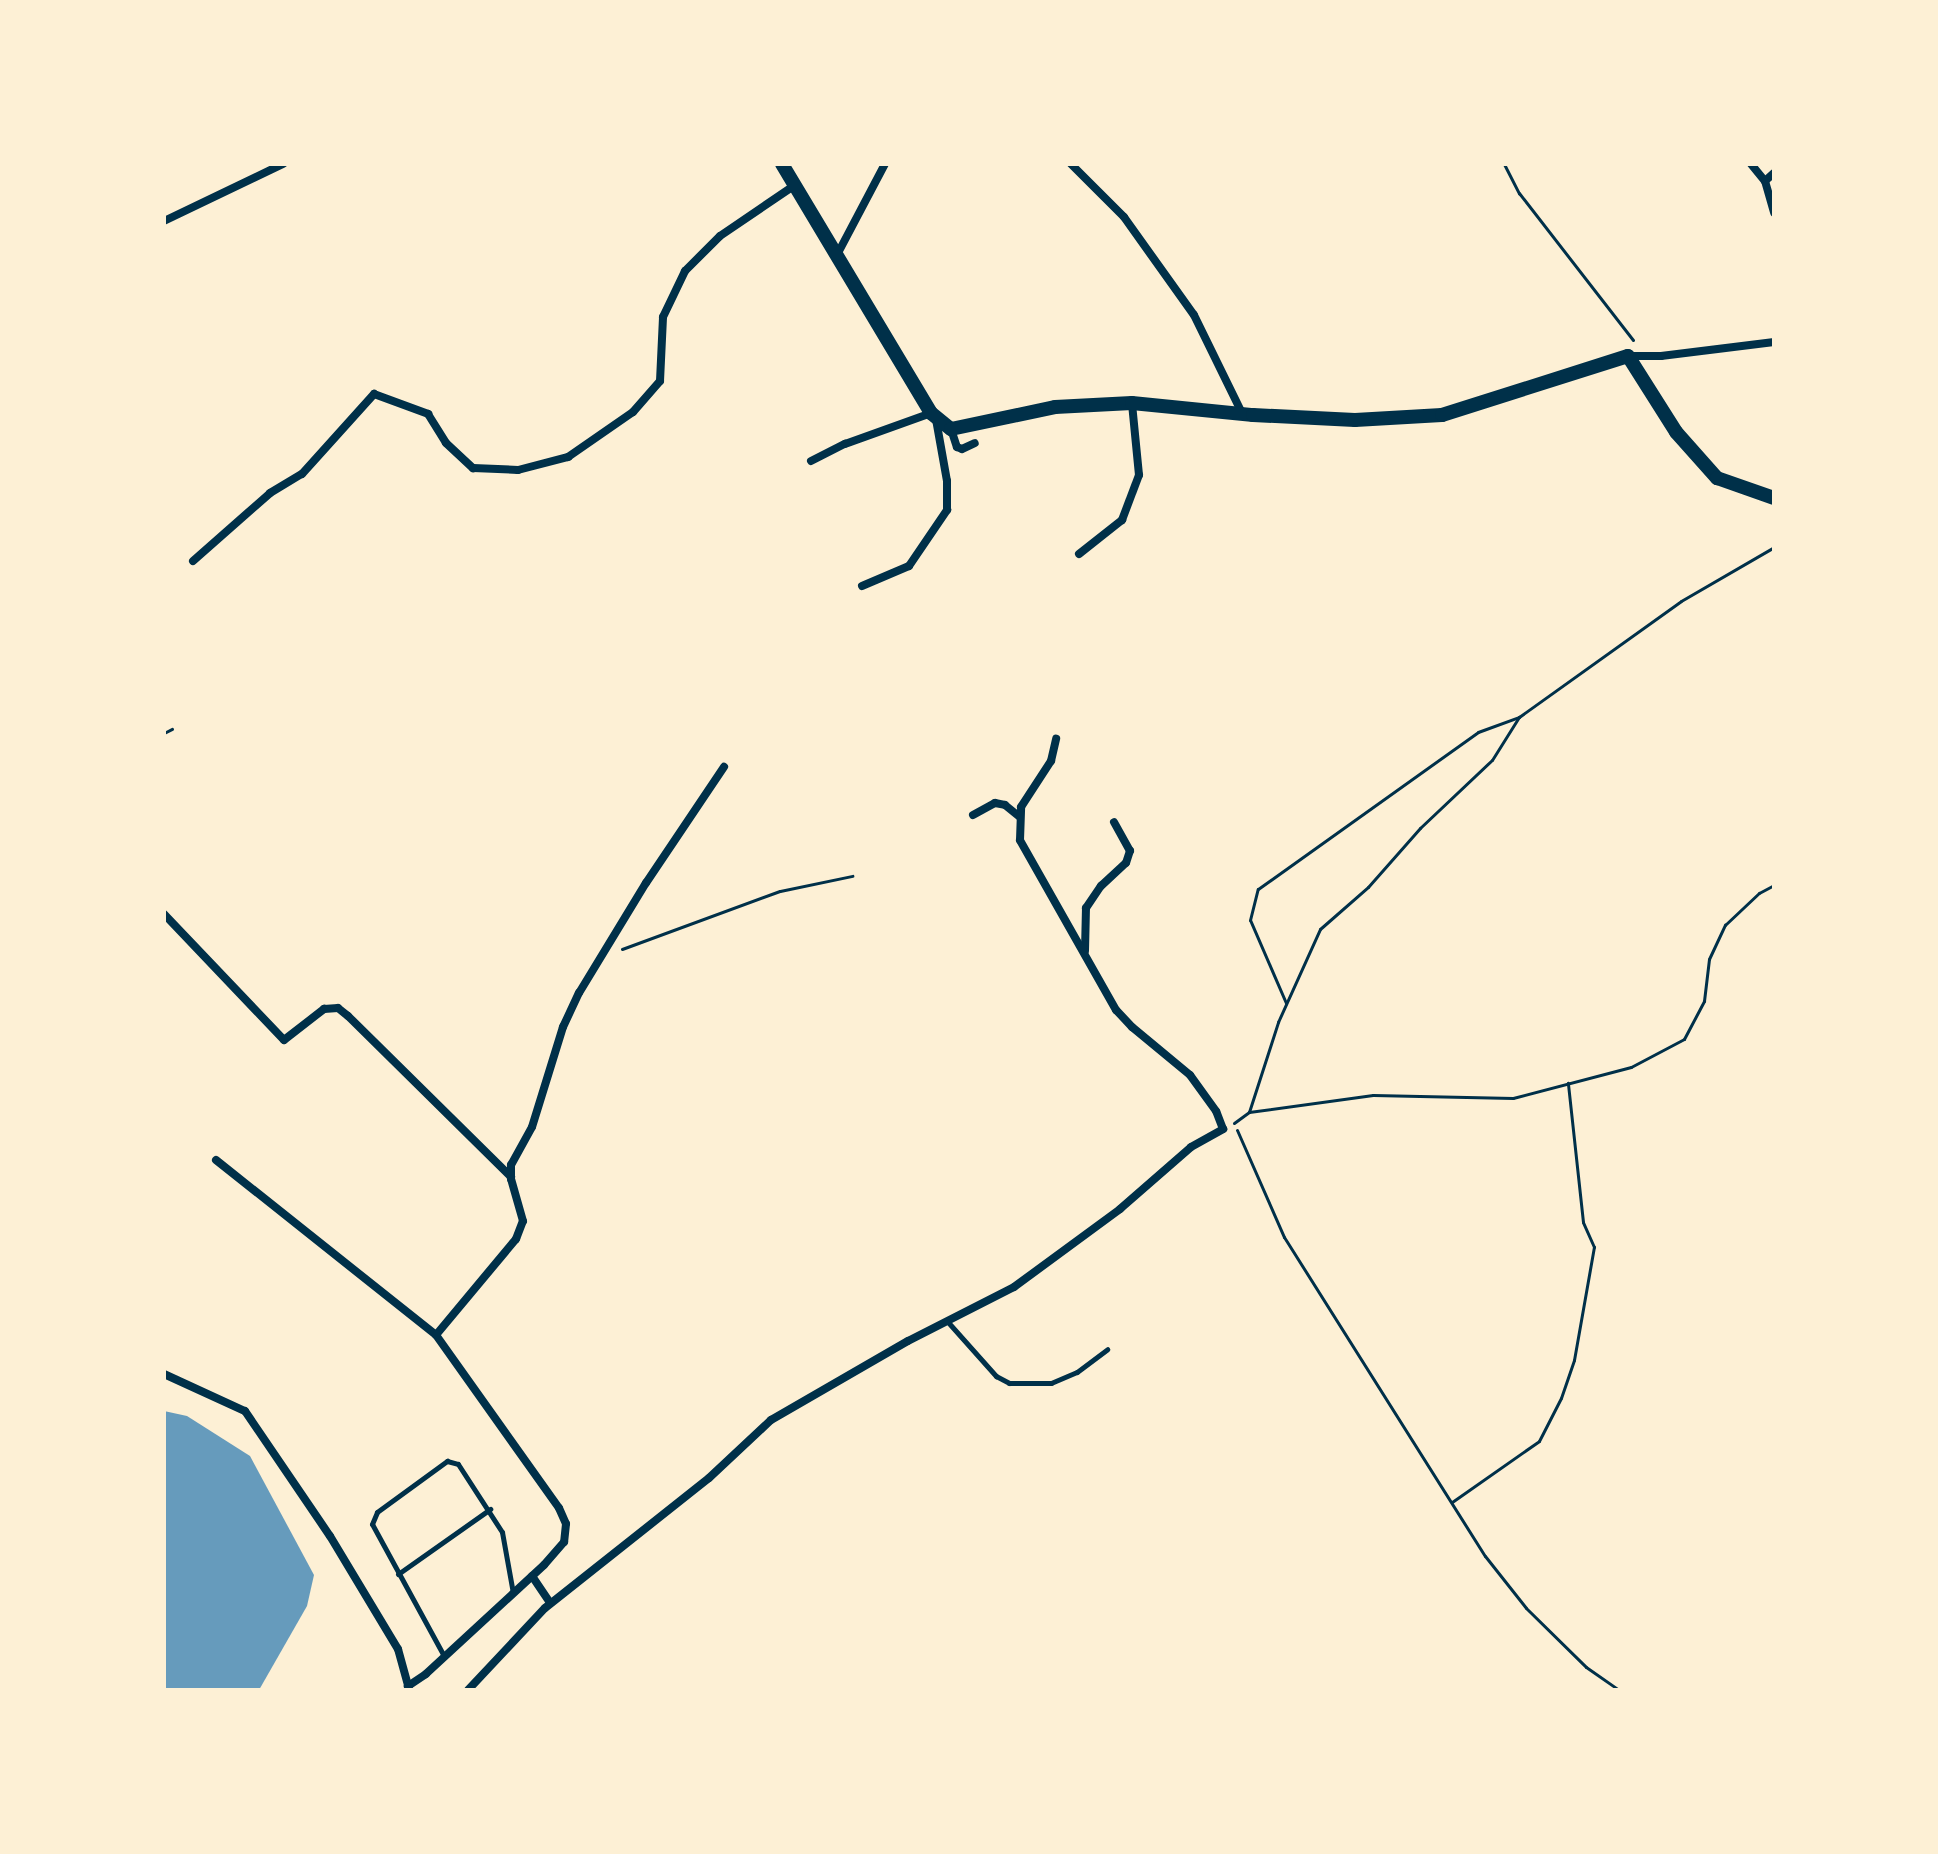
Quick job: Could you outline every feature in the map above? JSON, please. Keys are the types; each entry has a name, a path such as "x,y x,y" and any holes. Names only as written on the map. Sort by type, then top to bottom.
{"street":[{"path":"164,221 283,164"},
{"path":"782,164 934,416 947,481 947,510 909,566 862,586"},
{"path":"838,253 885,164"},
{"path":"1071,164 1124,217 1194,315 1242,414"},
{"path":"1751,164 1765,181 1774,213"},
{"path":"1765,181 1774,173"},
{"path":"193,561 260,500 302,474 374,394 428,414 446,443 473,468 518,470 568,457 633,412 660,381 663,317 685,271 720,236 795,185"},
{"path":"951,429 1055,407 1132,403 1242,414 1355,420 1442,415 1628,356 1774,342"},
{"path":"1628,356 1676,432 1717,478 1774,498"},
{"path":"1079,554 1122,520 1139,475 1132,403"},
{"path":"934,416 951,429 957,447 962,449 975,443"},
{"path":"811,461 845,444 934,416"},
{"path":"468,1690 550,1603 709,1478 771,1420 1014,1287 1120,1209 1191,1147 1223,1129 1216,1111 1190,1075 1116,1010 1020,840 1021,807 1051,761 1056,739"},
{"path":"436,1335 516,1239 523,1221 511,1177 511,1165 532,1127 563,1027 579,993 646,883 724,767"},
{"path":"973,815 995,803 1005,805 1020,817"},
{"path":"1085,952 1086,908 1101,886 1126,863 1130,851 1114,822"},
{"path":"164,914 284,1040 324,1009 338,1008 511,1177"},
{"path":"164,1374 245,1411 330,1536 390,1636 408,1688 532,1576 564,1542 566,1524 559,1508 436,1335 216,1160"},
{"path":"532,1576 550,1603"}],"lane":[{"path":"947,1321 996,1376 1009,1383 1051,1383 1077,1372 1107,1349"},
{"path":"445,1657 372,1524 377,1512 447,1461 458,1464 490,1509 502,1532 513,1593"},
{"path":"398,1574 490,1509"}],"path":[{"path":"1504,164 1519,193 1645,356"},
{"path":"1287,1004 1250,920 1258,889 1478,732 1519,717 1681,601 1774,547"},
{"path":"1249,1112 1267,1053 1320,929 1368,887 1420,828 1492,760 1519,717"},
{"path":"164,733 172,729"},
{"path":"603,956 780,891 852,876"},
{"path":"1223,1129 1249,1112 1373,1095 1513,1098 1631,1067 1684,1039 1704,1001 1709,959 1725,925 1759,893 1774,885"},
{"path":"1451,1503 1539,1441 1561,1398 1574,1360 1594,1247 1583,1222 1568,1083"},
{"path":"1234,1123 1284,1237 1485,1556 1526,1608 1586,1667 1619,1690"}],"water":[{"path":"164,1411 187,1416 250,1456 314,1575 307,1606 259,1690 164,1690"}]}
